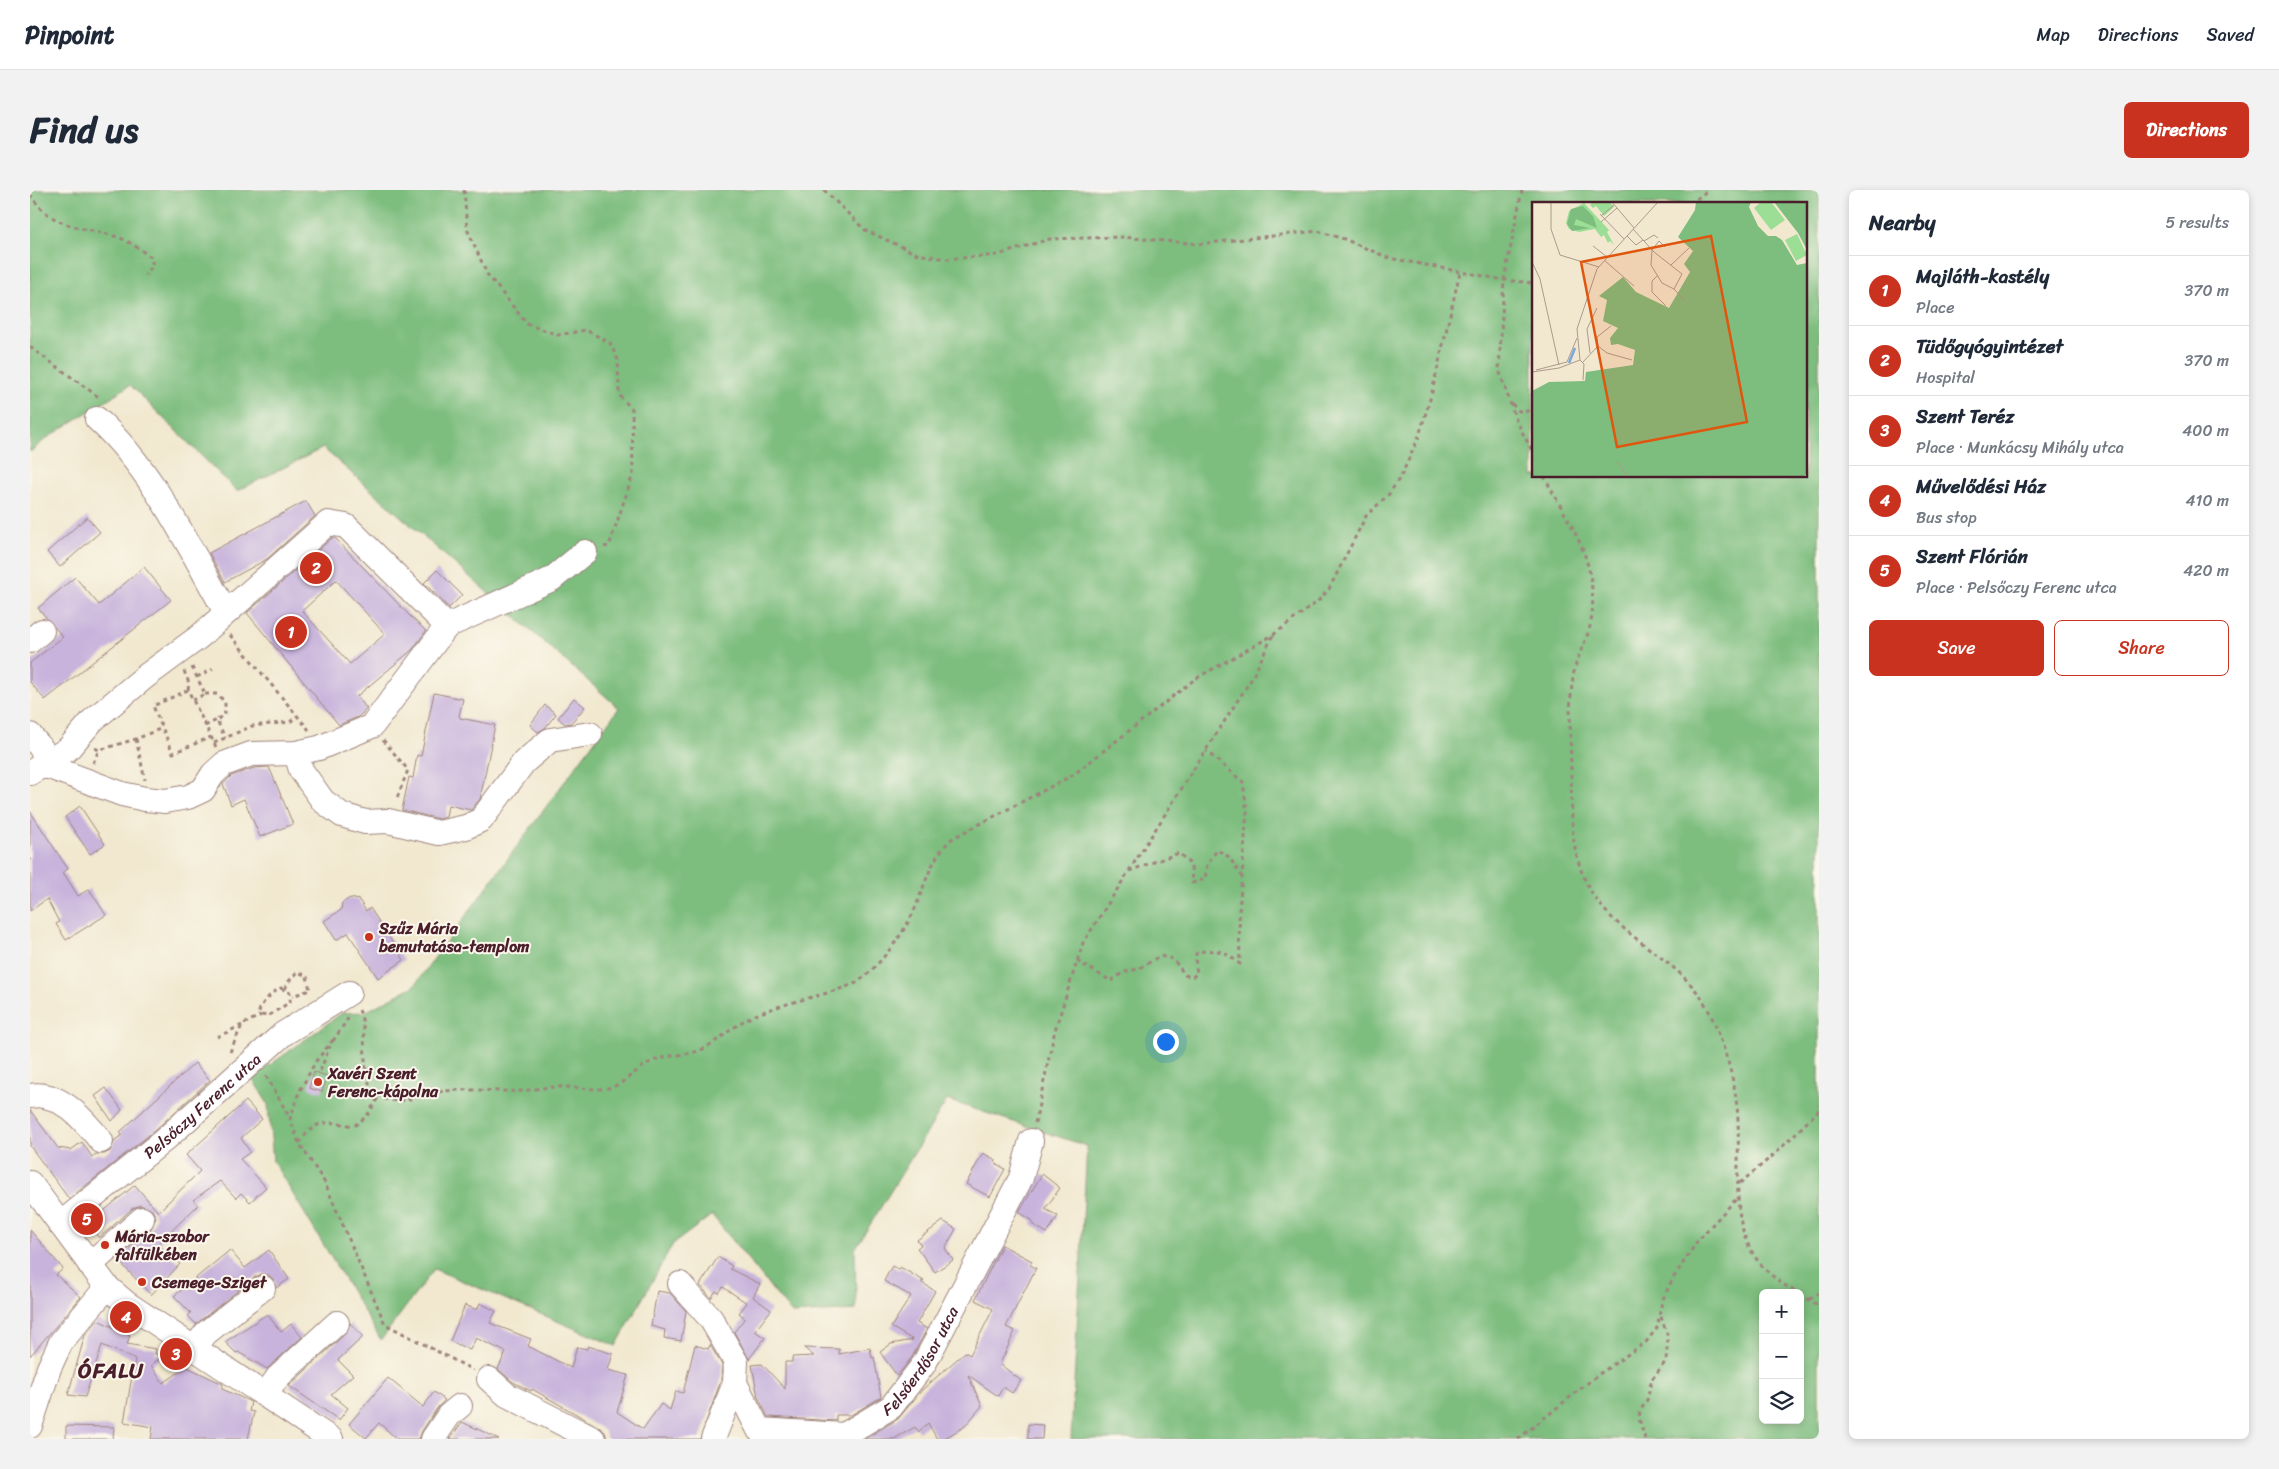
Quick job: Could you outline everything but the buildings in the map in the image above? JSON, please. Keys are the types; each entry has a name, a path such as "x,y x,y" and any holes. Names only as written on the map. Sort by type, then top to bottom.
{"street":[{"path":"102,411 116,437 148,477 221,617"},
{"path":"40,767 68,749 94,720 199,637 328,522 346,526 447,626"},
{"path":"40,767 122,794 165,801 188,797 203,790 213,774 224,764 251,754 296,753 319,748 372,726 447,626 552,579 585,552"},
{"path":"296,753 301,770 323,801 342,815 365,822 388,821 439,833 466,828 481,820 524,762 550,740 590,734"},
{"path":"30,735 40,748 40,767"},
{"name":"Pelsőczy Ferenc utca","path":"60,1224 164,1141 283,1034 350,1002"},
{"path":"30,1096 54,1099 84,1119 101,1141"},
{"name":"Felsőerdősor utca","path":"735,1384 759,1430 845,1437 891,1407 924,1364 1021,1178 1032,1141"},
{"path":"32,1190 107,1287 126,1303 331,1439"},
{"path":"90,1265 142,1219"},
{"name":"Felsőerdősor utca","path":"680,1284 711,1319 736,1362 735,1384 713,1439"},
{"path":"30,1426 49,1368 61,1342 107,1287"},
{"path":"194,1348 206,1333 263,1288"},
{"path":"265,1395 278,1377 337,1323"},
{"path":"482,1375 507,1395 593,1439"},
{"path":"434,1439 449,1415 460,1406"}],"path":[{"path":"464,190 467,229 487,274 527,324 558,336 586,330 610,343 618,360 619,395 632,409 633,474 609,546 585,552"},
{"path":"824,190 865,230 917,254 946,259 998,255 1049,239 1123,237 1198,244 1318,231 1344,239 1389,258 1504,280 1532,283"},
{"path":"1522,190 1504,280 1499,370 1510,402 1532,451"},
{"path":"1693,202 1708,190"},
{"path":"30,194 37,205 67,226 116,236 151,257 153,266 145,274"},
{"path":"360,1014 366,1049 365,1064 370,1086 379,1096 393,1101 404,1101 414,1096 446,1091 521,1091 556,1087 577,1089 608,1088 617,1086 654,1060 702,1049 745,1020 777,1007 856,983 867,976 907,923 932,862 942,846 953,838 1072,775 1196,679 1273,635 1317,602 1329,589 1366,516 1389,494 1418,439 1431,396 1460,272"},
{"path":"30,347 102,411"},
{"path":"1510,402 1519,411 1532,411"},
{"path":"1545,478 1584,549 1590,576 1592,602 1590,626 1573,675 1570,705 1572,822 1578,860 1589,888 1608,914 1633,938 1675,970 1704,1001 1719,1034 1730,1069 1738,1117 1738,1197 1744,1238 1762,1268 1791,1289"},
{"path":"221,617 241,647 312,734 319,748"},
{"path":"1032,1141 1055,1030 1083,943 1252,678 1273,635"},
{"path":"177,668 184,670 192,666 205,694"},
{"path":"197,677 213,669"},
{"path":"184,670 189,683 188,690 215,745 252,726 290,722 297,716"},
{"path":"188,690 152,706 173,752 211,737"},
{"path":"193,700 205,694 217,694 225,702 225,714 205,726"},
{"path":"217,720 226,738"},
{"path":"372,726 408,770 397,798"},
{"path":"104,748 136,739 162,728"},
{"path":"136,739 147,793 145,799"},
{"path":"1077,961 1111,981 1124,972 1138,969 1160,956 1173,959 1185,975 1192,977 1197,974 1195,957 1198,952 1216,949 1224,952 1240,964 1239,912 1248,812 1243,782 1206,751"},
{"path":"1128,871 1180,853 1190,865 1192,883 1205,878 1207,866 1217,850 1229,858 1242,876"},
{"path":"217,1038 261,1015 268,1016 287,1004 292,996 310,990 306,976 298,972 289,981 285,989"},
{"path":"285,989 292,996"},
{"path":"261,1015 259,1012 260,1007 276,990 285,989"},
{"path":"320,1071 350,1002"},
{"path":"228,1056 242,1025"},
{"path":"290,1119 299,1092 311,1069 333,1040"},
{"path":"256,1058 290,1119 299,1143 325,1183 385,1324 482,1375"},
{"path":"299,1143 313,1126 328,1121 354,1126 367,1116 379,1096"},
{"path":"1739,1183 1776,1153 1819,1110"},
{"path":"1518,1439 1598,1374 1646,1342 1657,1328 1662,1301 1672,1280 1698,1240 1738,1197"},
{"path":"1810,1299 1819,1293"},
{"path":"1804,1296 1819,1306"},
{"path":"1645,1439 1639,1418 1640,1411 1647,1400 1652,1379 1666,1361 1668,1337 1660,1314"}],"green space":[{"path":"30,190 1819,190 1819,1439 1071,1439 1087,1146 947,1100 855,1249 856,1310 792,1314 712,1215 673,1244 616,1346 434,1269 381,1340 273,1161 268,1104 252,1078 342,1013 365,1012 414,986 619,708 323,448 237,491 130,385 47,438 30,452"}],"place":[{"name":"Tüdőgyógyintézet","path":"316,568"},
{"name":"Majláth-kastély","path":"291,632"},
{"name":"Szűz Mária bemutatása-templom","path":"369,937"},
{"name":"Xavéri Szent Ferenc-kápolna","path":"318,1082"},
{"name":"Szent Flórián","path":"87,1219"},
{"name":"Mária-szobor falfülkében","path":"105,1245"},
{"name":"Csemege-Sziget","path":"142,1282"},
{"name":"Művelődési Ház","path":"126,1317"},
{"name":"Szent Teréz","path":"176,1354"}],"district":[{"name":"ÓFALU","path":"111,1371"}]}
